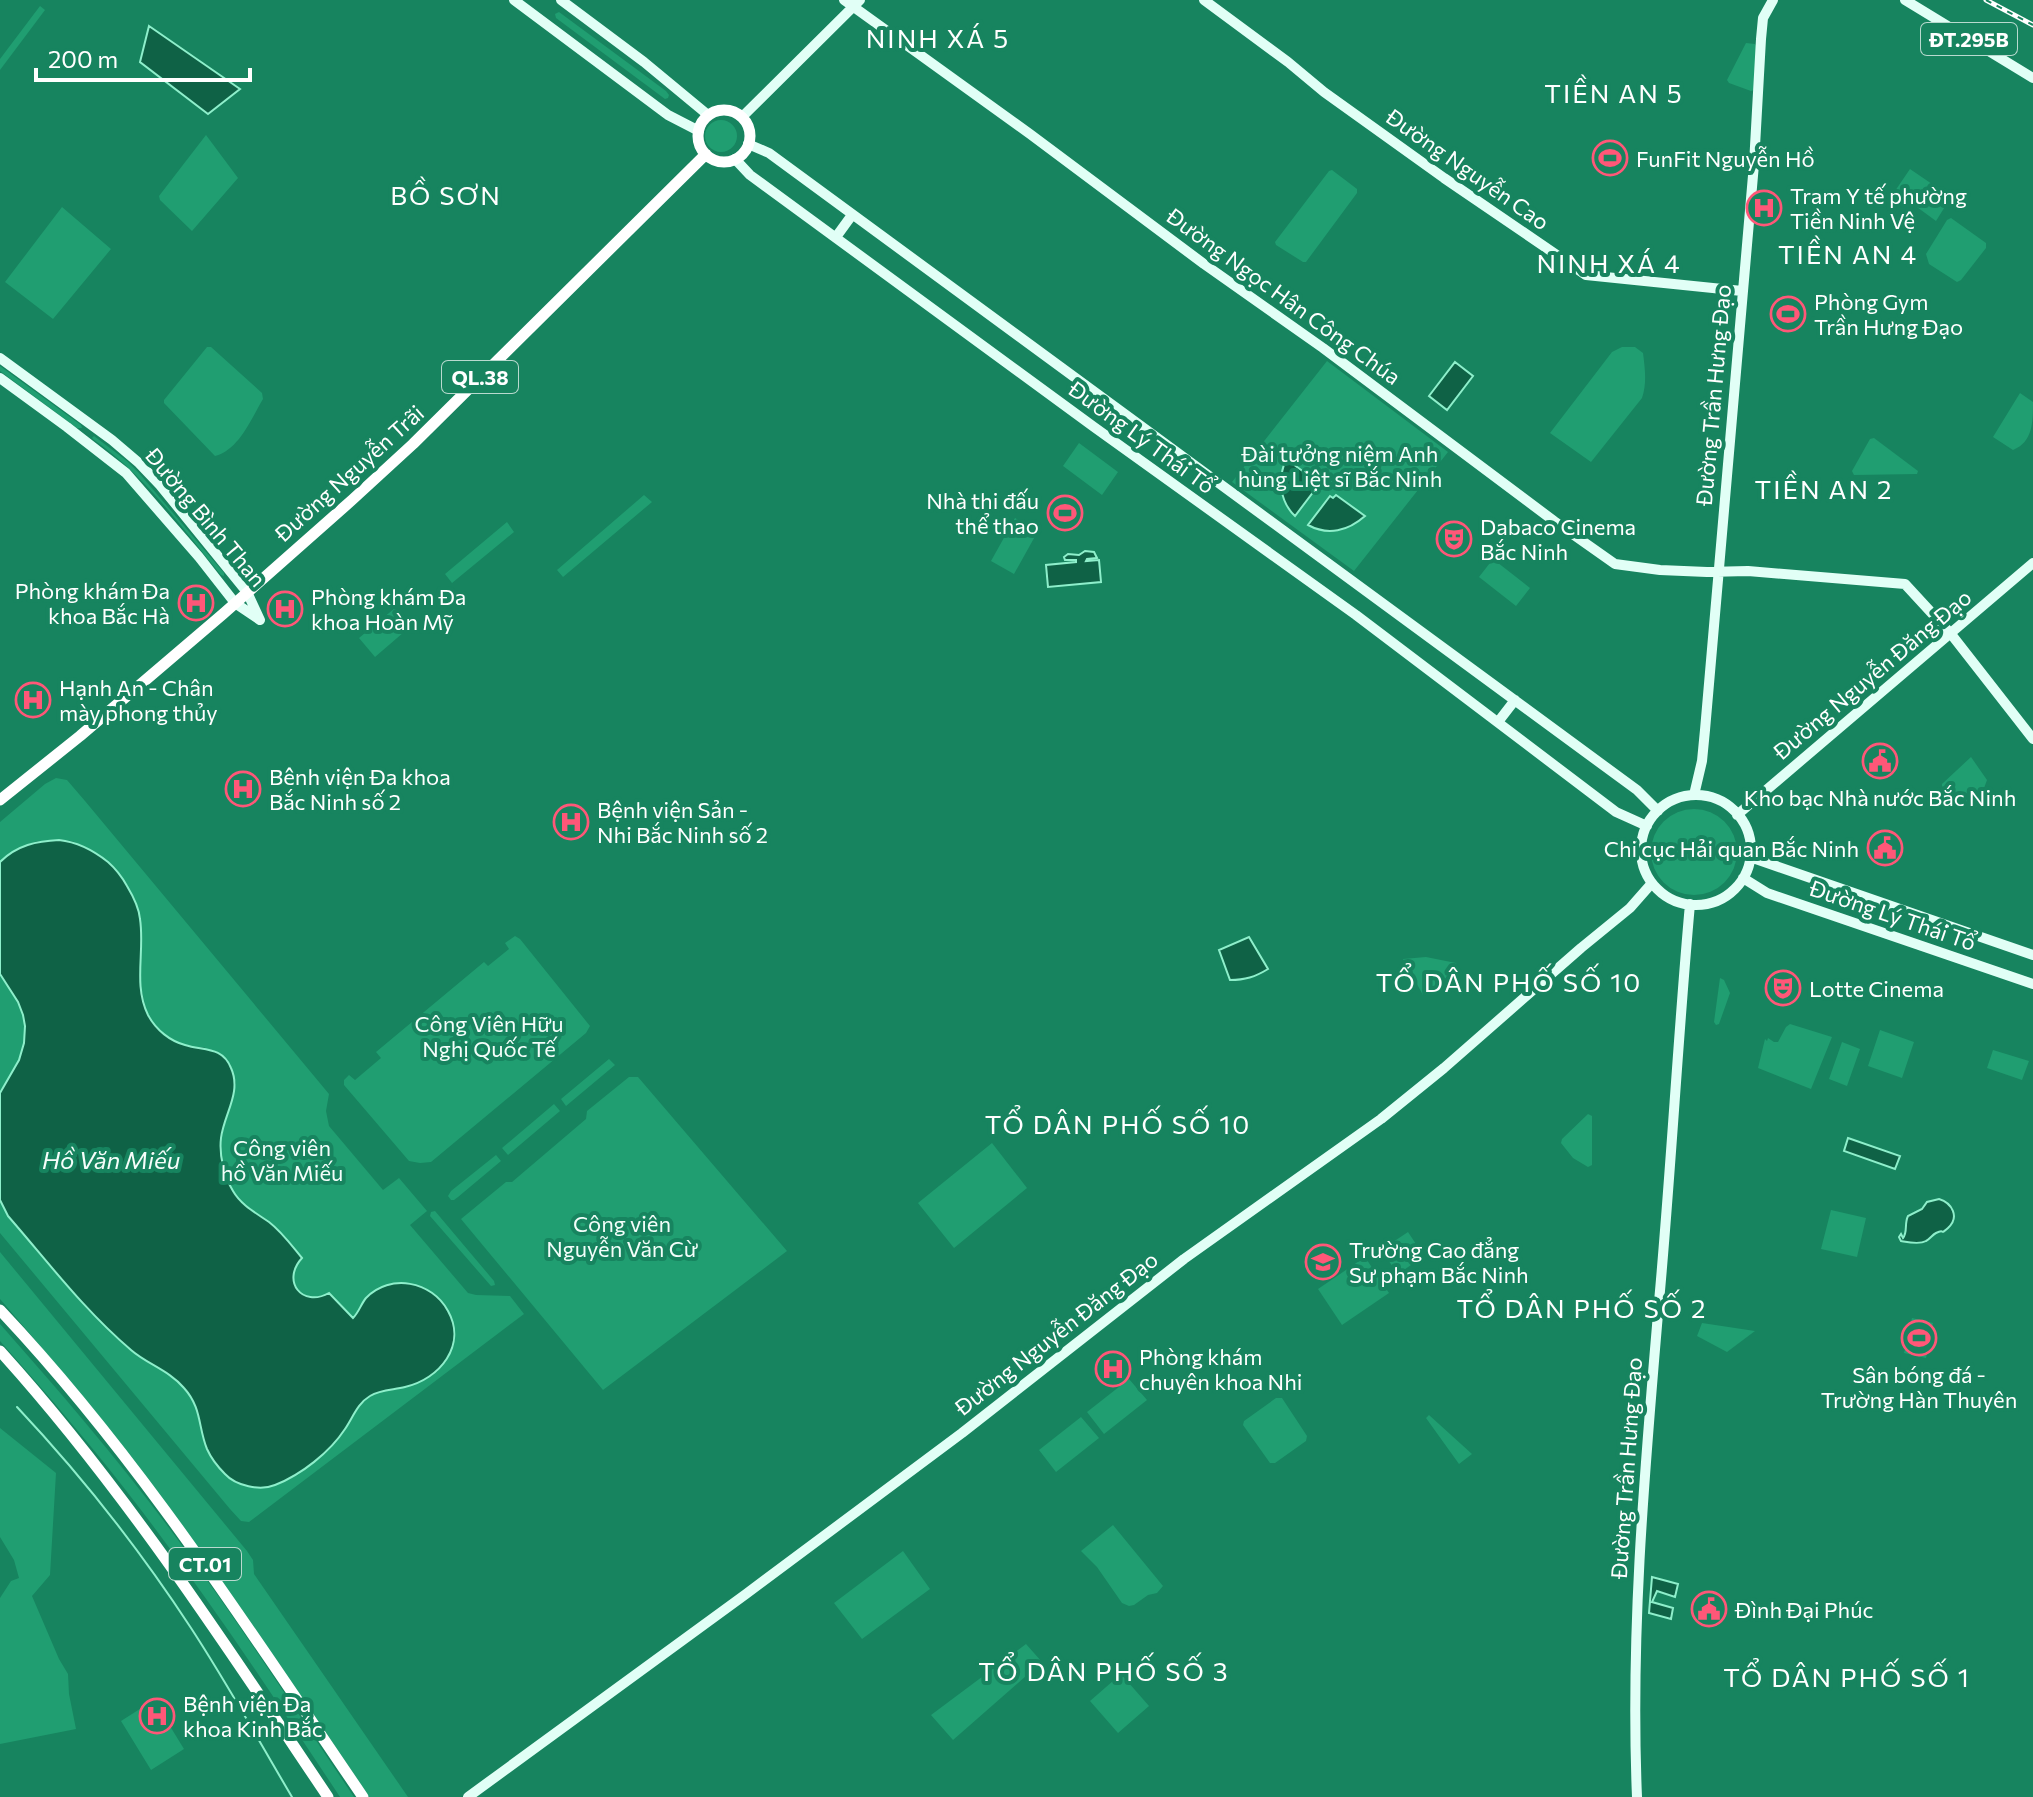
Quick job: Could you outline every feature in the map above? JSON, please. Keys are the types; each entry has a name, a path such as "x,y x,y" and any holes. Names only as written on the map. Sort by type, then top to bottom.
{"highway":[{"path":"726,110 742,117 749,130 748,144 743,153 735,159 721,162 706,154 699,144 699,131 708,115 726,110"},
{"name":"Đường Nguyễn Trãi","path":"0,800 78,738 235,603 413,444 706,154"},
{"path":"0,1301 31,1343"},
{"name":"CT.01","path":"0,1310 107,1435 201,1558 363,1797"},
{"name":"CT.01","path":"3,1355 85,1452 178,1576 328,1797"}],"main road":[{"path":"514,0 668,115 699,131"},
{"path":"561,0 708,115"},
{"name":"Đường Nguyễn Cao","path":"1204,0 1324,92 1586,275 1742,291"},
{"name":"Đường Trần Hưng Đạo","path":"1694,795 1704,745 1754,164 1762,27 1763,18 1773,0"},
{"name":"ĐT.295B","path":"1905,0 2033,78"},
{"path":"742,117 852,2"},
{"name":"Đường Ngọc Hân Công Chúa","path":"852,2 1615,564 1660,570 1748,571 1905,584 1951,634 2033,739"},
{"name":"Đường Lý Thái Tổ","path":"748,144 769,153 1637,790 1658,811"},
{"name":"Đường Lý Thái Tổ","path":"735,159 748,173 898,285 1356,615 1618,813 1647,826"},
{"path":"836,237 852,215"},
{"name":"Đường Bình Than","path":"0,358 131,456 154,479 247,592 260,620 235,603 134,481 0,378"},
{"path":"83,439 92,426"},
{"name":"Đường Nguyễn Đăng Đạo","path":"1737,815 2033,563"},
{"path":"1498,722 1515,700"},
{"path":"1694,795 1718,800 1737,815 1748,834 1750,857 1743,878 1732,891 1707,904 1690,904 1667,896 1652,883 1644,868 1642,855 1647,826 1658,811 1676,799 1694,795"},
{"name":"Đường Lý Thái Tổ","path":"1750,857 2033,955"},
{"name":"Đường Lý Thái Tổ","path":"1743,878 1769,893 2033,984"},
{"name":"Đường Nguyễn Đăng Đạo","path":"468,1797 962,1433 1184,1259 1381,1119 1630,908 1652,883"},
{"name":"Đường Trần Hưng Đạo","path":"1637,1797 1634,1661 1639,1544 1690,904"}],"green space":[{"path":"40,6 45,10 0,70 0,59"},
{"path":"559,12 666,91 668,98 665,99 556,18 555,14"},
{"path":"1746,43 1757,47 1754,90 1751,91 1727,80"},
{"path":"721,120 732,125 737,136 732,147 721,152 710,147 705,136 710,125"},
{"path":"206,135 238,178 192,231 159,196"},
{"path":"1910,169 1951,197 1936,221 1895,191"},
{"path":"1332,170 1357,189 1357,193 1303,262 1275,242"},
{"path":"62,207 111,249 53,319 5,282"},
{"path":"1951,218 1986,243 1986,248 1957,282 1929,264 1926,254"},
{"path":"207,347 211,347 262,393 263,399 238,441 215,456 164,403"},
{"path":"1622,347 1635,347 1643,353 1644,392 1591,462 1550,433 1612,352"},
{"name":"Đài tưởng niệm Anh hùng Liệt sĩ Bắc Ninh","path":"1327,361 1448,452 1354,571 1232,482"},
{"path":"0,366 82,428 77,428 0,371"},
{"path":"2020,393 2033,402 2032,424 2025,442 2013,450 1993,437"},
{"path":"94,436 139,473 224,576 146,486 94,440"},
{"path":"1874,438 1918,471 1917,474 1854,475 1852,471 1870,439"},
{"path":"1079,443 1118,472 1102,495 1063,466"},
{"path":"644,495 652,502 563,577 557,570"},
{"path":"1015,518 1038,531 1014,574 991,561"},
{"path":"507,522 514,532 452,583 445,574"},
{"path":"1493,559 1530,588 1516,606 1479,577"},
{"path":"395,608 411,626 375,657 359,638"},
{"path":"1971,757 1987,780 1977,807 1944,795 1942,791 1942,784"},
{"name":"Công viên hồ Văn Miếu","path":"56,778 67,780 329,1094 326,1111 329,1126 383,1190 399,1178 427,1211 410,1225 468,1293 510,1296 524,1314 249,1522 241,1521 230,1509 0,1233 0,1200 8,1216 88,1310 133,1352 183,1386 196,1405 211,1458 227,1476 262,1488 298,1475 343,1432 359,1405 371,1395 406,1387 438,1371 440,1299 413,1285 395,1283 368,1297 353,1318 330,1293 311,1297 298,1290 294,1276 302,1258 269,1222 237,1197 228,1182 221,1139 236,1083 231,1067 204,1047 190,1047 171,1040 158,1029 147,1013 141,987 140,916 86,847 72,841 37,841 17,849 0,862 0,822"},
{"path":"1694,809 1718,816 1730,828 1737,852 1730,876 1718,888 1694,895 1670,888 1658,876 1651,852 1658,828 1670,816"},
{"name":"Công Viên Hữu Nghị Quốc Tế","path":"515,936 590,1026 586,1033 431,1162 409,1161 344,1085 344,1080 349,1075 355,1080 381,1058 376,1052 484,962 488,966 509,949 505,943"},
{"path":"1426,957 1456,963 1458,969 1423,995 1403,959"},
{"path":"0,974 23,1014 25,1038 13,1072 0,1093"},
{"path":"1720,978 1730,993 1716,1025 1714,1022"},
{"path":"1790,1024 1832,1037 1811,1089 1758,1068 1765,1039 1778,1042"},
{"path":"1880,1030 1914,1042 1902,1078 1868,1066"},
{"path":"1842,1042 1860,1049 1847,1086 1829,1079"},
{"path":"1993,1050 2029,1061 2022,1080 1987,1068"},
{"path":"609,1059 615,1065 566,1106 561,1099"},
{"name":"Công viên Nguyễn Văn Cừ","path":"629,1077 638,1077 787,1251 603,1390 461,1219 506,1182 512,1182 586,1119 587,1111"},
{"path":"554,1104 560,1111 508,1155 502,1148"},
{"path":"1588,1114 1592,1116 1592,1165 1588,1167 1573,1158 1561,1143"},
{"path":"992,1143 1027,1188 954,1248 918,1203"},
{"path":"496,1155 501,1161 451,1200 448,1196 451,1191"},
{"path":"1831,1210 1866,1218 1857,1257 1821,1249"},
{"path":"435,1211 495,1285 491,1286 430,1216"},
{"path":"1408,1232 1424,1256 1398,1274 1381,1250"},
{"path":"0,1252 247,1551 253,1560 254,1574 408,1797 369,1797 192,1542 99,1418 0,1299"},
{"path":"1365,1257 1389,1293 1342,1325 1318,1289"},
{"name":"Sân bóng đá - Trường Hàn Thuyên","path":"1912,1318 1933,1323 1926,1358 1904,1353"},
{"path":"1702,1323 1755,1331 1727,1352 1697,1336"},
{"path":"0,1324 92,1430 157,1512 224,1604 354,1797 340,1797 167,1545 55,1403 0,1341"},
{"path":"1129,1379 1147,1400 1104,1434 1087,1412"},
{"path":"1276,1398 1282,1398 1307,1436 1306,1441 1275,1463 1270,1463 1243,1425 1244,1421"},
{"path":"1429,1415 1472,1454 1459,1464 1426,1418"},
{"path":"1081,1417 1099,1438 1056,1472 1039,1450"},
{"path":"0,1428 56,1473 50,1575 32,1596 68,1674 76,1729 0,1744 0,1598 11,1581 19,1578 14,1560 0,1537"},
{"path":"1113,1525 1163,1586 1157,1593 1134,1605 1122,1603 1097,1567 1081,1551"},
{"path":"903,1551 930,1589 862,1639 834,1603"},
{"path":"1026,1644 1042,1662 953,1740 931,1715"},
{"path":"1121,1674 1149,1706 1118,1733 1090,1701"},
{"path":"154,1700 184,1749 151,1770 121,1721"}],"water":[{"path":"149,26 240,89 208,114 140,62"},
{"path":"1455,362 1473,376 1447,410 1429,396"},
{"path":"1286,459 1315,480 1313,484 1317,487 1295,516 1283,496 1282,474"},
{"path":"1336,495 1365,516 1338,530 1323,530 1308,525 1330,496 1333,498"},
{"path":"1085,551 1094,552 1097,558 1086,561 1099,560 1101,582 1048,587 1046,565 1076,562 1064,557"},
{"name":"Hồ Văn Miếu","path":"59,840 85,847 108,862 121,876 133,898 141,931 141,992 148,1015 155,1025 174,1041 223,1056 231,1068 233,1094 221,1145 225,1172 240,1200 274,1226 302,1258 294,1275 298,1290 310,1297 329,1293 353,1318 366,1298 376,1290 398,1283 410,1284 432,1293 441,1301 453,1324 452,1348 439,1368 418,1383 379,1392 366,1399 339,1438 323,1454 305,1469 275,1485 262,1488 248,1486 235,1482 225,1474 207,1449 190,1395 172,1377 131,1350 98,1319 8,1216 0,1200 0,1093 19,1060 25,1026 18,1002 0,974 0,862 28,845"},
{"path":"1249,937 1268,969 1250,978 1230,980 1219,950"},
{"path":"1848,1138 1900,1156 1895,1169 1844,1151"},
{"path":"1939,1199 1953,1211 1952,1224 1923,1242 1901,1241 1899,1237 1901,1234 1904,1236 1908,1216 1922,1209 1927,1202"},
{"path":"1652,1577 1678,1584 1675,1597 1657,1591 1652,1602 1673,1608 1671,1619 1649,1613"}],"waterway":[{"path":"17,1407 87,1486 172,1599 292,1797"}],"railway":[{"path":"1986,0 2033,25"}],"place":[{"name":"FunFit Nguyễn Hồ","path":"1610,158"},
{"name":"Trạm Y tế phường Tiền Ninh Vệ","path":"1764,208"},
{"name":"Phòng Gym Trần Hưng Đạo","path":"1788,314"},
{"name":"Nhà thi đấu thể thao","path":"1065,513"},
{"name":"Dabaco Cinema Bắc Ninh","path":"1454,539"},
{"name":"Phòng khám Đa khoa Bắc Hà","path":"196,603"},
{"name":"Phòng khám Đa khoa Hoàn Mỹ","path":"285,609"},
{"name":"Hạnh An - Chân mày phong thủy","path":"33,700"},
{"name":"Kho bạc Nhà nước Bắc Ninh","path":"1880,761"},
{"name":"Bệnh viện Đa khoa Bắc Ninh số 2","path":"243,789"},
{"name":"Bệnh viện Sản - Nhi Bắc Ninh số 2","path":"571,822"},
{"name":"Chi cục Hải quan Bắc Ninh","path":"1885,848"},
{"name":"Lotte Cinema","path":"1783,988"},
{"name":"Trường Cao đẳng Sư phạm Bắc Ninh","path":"1323,1262"},
{"name":"Sân bóng đá - Trường Hàn Thuyên","path":"1919,1338"},
{"name":"Phòng khám chuyên khoa Nhi","path":"1113,1369"},
{"name":"Đình Đại Phúc","path":"1709,1609"},
{"name":"Bệnh viện Đa khoa Kinh Bắc","path":"157,1716"}],"district":[{"name":"NINH XÁ 5","path":"938,37"},
{"name":"TIỀN AN 5","path":"1614,92"},
{"name":"BỒ SƠN","path":"446,194"},
{"name":"TIỀN AN 4","path":"1848,253"},
{"name":"NINH XÁ 4","path":"1609,262"},
{"name":"TIỀN AN 2","path":"1824,488"},
{"name":"TỔ DÂN PHỐ SỐ 10","path":"1509,981"},
{"name":"TỔ DÂN PHỐ SỐ 10","path":"1118,1123"},
{"name":"TỔ DÂN PHỐ SỐ 2","path":"1582,1307"},
{"name":"TỔ DÂN PHỐ SỐ 3","path":"1104,1670"},
{"name":"TỔ DÂN PHỐ SỐ 1","path":"1847,1676"}]}
